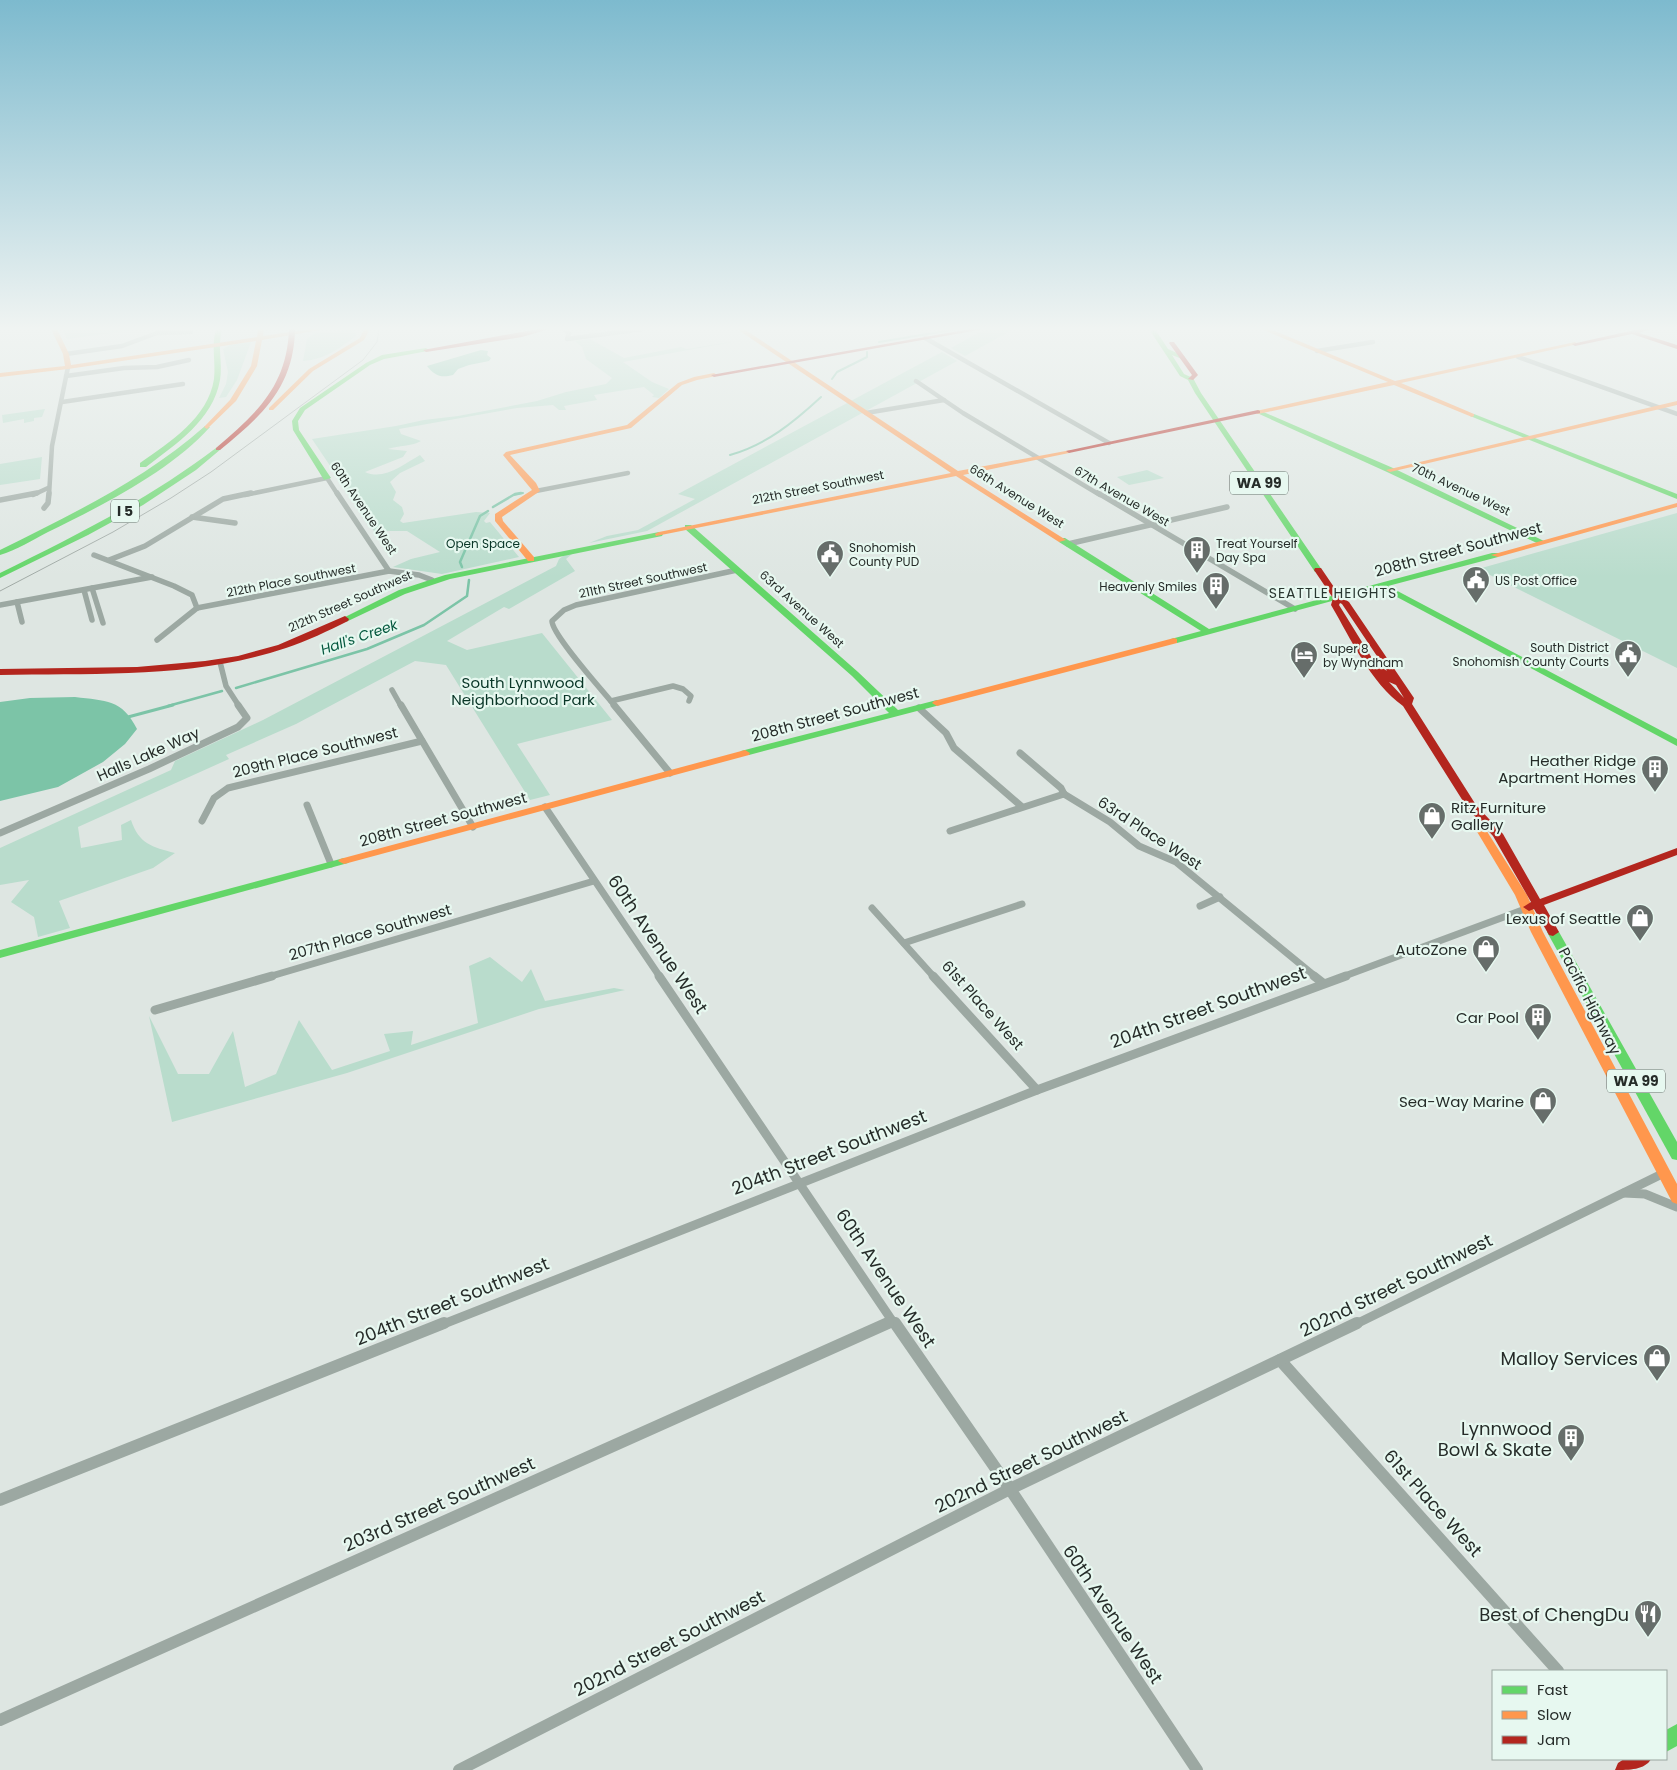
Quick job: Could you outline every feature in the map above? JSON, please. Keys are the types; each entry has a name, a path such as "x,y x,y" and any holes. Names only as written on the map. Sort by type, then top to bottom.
{"main road":[{"path":"0,552 124,478 181,435 202,412"},
{"name":"I 5","path":"0,552 109,496 151,470 194,438 222,412"},
{"name":"I 5","path":"0,576 158,491 207,458 241,430 258,412"},
{"path":"241,430 258,422 269,412"},
{"name":"60th Avenue West","path":"300,412 295,421 296,430 327,478"},
{"path":"531,558 500,522 498,516 536,491 533,485 506,455 508,453 618,431 638,422 649,412"},
{"name":"Pacific Highway","path":"1211,412 1337,598 1345,602 1409,698 1407,703"},
{"name":"212th Street Southwest","path":"0,672 174,669 220,662 297,641 377,602 432,580 531,558 1259,412"},
{"name":"70th Avenue West","path":"1259,412 1390,470 1542,542"},
{"path":"1464,412 1677,497"},
{"path":"1390,470 1640,412"},
{"name":"66th Avenue West","path":"866,413 956,473 1208,632"},
{"name":"208th Street Southwest","path":"0,954 670,773 1382,586 1677,505"},
{"name":"63rd Avenue West","path":"688,527 896,714"},
{"path":"1382,586 1677,743"},
{"name":"Pacific Highway","path":"1337,598 1335,605 1373,665 1398,699 1407,703 1480,818 1478,825 1533,906 1594,1008 1677,1155"},
{"path":"1373,665 1391,680 1399,683"},
{"name":"204th Street Southwest","path":"1533,906 1677,851"},
{"name":"Pacific Highway","path":"1533,906 1536,932 1677,1198"},
{"path":"1625,1770 1637,1760"}],"street":[{"path":"44,508 48,503 52,446 60,412"},
{"path":"866,413 874,412"},
{"name":"67th Avenue West","path":"962,412 1036,458 1295,609"},
{"path":"1054,412 1109,443"},
{"path":"536,491 628,473"},
{"path":"109,560 145,546 229,497 327,478"},
{"name":"60th Avenue West","path":"327,478 389,571 419,574 432,580"},
{"path":"0,500 36,494 48,488"},
{"path":"1068,544 1227,507"},
{"path":"192,517 235,523"},
{"path":"94,555 152,577 192,595 197,608 157,640"},
{"name":"211th Street Southwest","path":"611,701 552,626 552,621 556,616 576,605 738,570"},
{"name":"212th Place Southwest","path":"197,608 389,571"},
{"path":"0,605 152,577"},
{"path":"92,588 102,623"},
{"path":"84,590 92,620"},
{"path":"17,602 22,622"},
{"name":"Halls Lake Way","path":"0,833 149,769 238,727 247,718 226,686 220,662"},
{"path":"670,773 611,701 673,686 683,689 691,696 689,701"},
{"path":"392,690 472,827"},
{"path":"919,708 946,733 954,748 1021,806"},
{"name":"209th Place Southwest","path":"202,822 214,798 228,788 422,741"},
{"name":"63rd Place West","path":"1020,754 1062,788 1064,794 1110,822 1139,846 1176,862 1323,983"},
{"path":"950,831 1021,806 1064,794"},
{"path":"307,805 331,864"},
{"name":"60th Avenue West","path":"545,807 893,1321 1010,1489 1197,1770"},
{"name":"207th Place Southwest","path":"155,1010 594,881"},
{"path":"1200,906 1220,897"},
{"path":"904,943 1022,904"},
{"name":"204th Street Southwest","path":"0,1500 800,1182 1037,1090 1533,906"},
{"name":"61st Place West","path":"872,908 1037,1090"},
{"path":"1663,1131 1677,1138"},
{"name":"202nd Street Southwest","path":"459,1770 1010,1489 1485,1262 1664,1173"},
{"path":"1622,1193 1645,1194 1677,1207"},
{"name":"203rd Street Southwest","path":"0,1720 893,1321"},
{"name":"61st Place West","path":"1280,1360 1557,1670"}],"green space":[{"path":"44,412 42,417 34,418 34,421 24,423 24,419 3,423 2,415"},
{"name":"Open Space","path":"481,412 497,412 399,429 401,434 421,441 388,449 407,451 403,457 365,472 372,474 387,473 420,455 425,461 400,473 390,482 396,492 393,500 402,507 404,514 400,521 403,523 476,512 490,513 484,521 486,523 490,522 519,557 442,574 393,567 411,559 440,552 407,531 374,531 312,439"},
{"path":"831,412 865,412 647,531 589,543 607,536 638,530 695,499 678,494"},
{"path":"42,457 40,479 0,485 0,464"},
{"path":"1147,470 1164,478 1129,485 1117,477"},
{"path":"1677,513 1677,668 1478,569"},
{"name":"South Lynnwood Neighborhood Park","path":"566,554 572,554 566,559 575,571 509,609 504,607 447,641 467,650 542,633 612,720 517,744 550,795 530,800 446,665 415,661 296,724 226,755 229,759 78,827 81,848 122,840 121,825 131,820 138,834 147,843 175,853 153,868 59,901 70,928 38,937 34,917 11,902 29,880 0,885 0,848 171,770 175,761 263,720 556,566 559,559"},
{"path":"490,957 522,982 531,969 545,1001 614,988 625,990 539,1009 347,1073 172,1122 149,1016 178,1074 209,1074 233,1031 245,1087 276,1074 299,1020 332,1070 390,1051 384,1034 413,1031 411,1045 478,1023 469,966"}],"shaded area":[{"path":"75,697 112,703 125,712 137,729 125,744 103,762 58,787 0,801 0,702 30,698"}],"waterway":[{"name":"Hall's Creek","path":"730,455 756,445 779,432 804,412"},
{"name":"Hall's Creek","path":"493,507 515,494 521,493"},
{"name":"Hall's Creek","path":"514,495 523,493"},
{"name":"Hall's Creek","path":"462,567 460,562 480,516 488,511"},
{"name":"Hall's Creek","path":"236,688 367,649 424,625 467,596 469,580"},
{"name":"Hall's Creek","path":"168,706 222,691"},
{"name":"Hall's Creek","path":"128,717 173,705"}],"tram line":[{"path":"0,591 113,532 171,498 211,472 293,412"}],"traffic: fast":[{"path":"143,465 178,439 203,412"},
{"path":"300,412 295,421 296,430 327,478"},
{"path":"1211,412 1318,570"},
{"path":"1259,412 1390,470 1542,542"},
{"path":"1472,415 1677,497"},
{"path":"0,553 81,512 136,481 186,446 207,427"},
{"path":"0,576 85,534 141,503 218,449"},
{"path":"688,527 855,674 896,714"},
{"path":"345,619 402,592 448,577 659,534"},
{"path":"1062,540 1208,632"},
{"path":"1174,641 1495,555"},
{"path":"1382,586 1677,743"},
{"path":"745,753 937,703"},
{"path":"0,954 344,861"},
{"path":"1553,932 1677,1155"},
{"path":"1667,1741 1677,1734"}],"traffic: slow":[{"path":"207,427 222,412"},
{"path":"531,559 499,521 498,516 536,491 533,485 506,455 508,453 629,427 647,412"},
{"path":"864,412 1062,540"},
{"path":"1464,412 1472,415"},
{"path":"1390,470 1640,412"},
{"path":"659,534 1069,451"},
{"path":"1495,555 1677,505"},
{"path":"937,703 1174,641"},
{"path":"344,861 745,753"},
{"path":"1480,818 1478,825 1521,895 1537,932 1677,1198"}],"traffic: jam":[{"path":"218,449 258,412"},
{"path":"1069,451 1258,412"},
{"path":"1318,570 1337,598 1345,602 1409,698 1407,704"},
{"path":"1337,598 1335,605 1377,674 1397,697 1407,704 1472,807 1498,834 1553,932"},
{"path":"0,672 137,670 205,664 281,647 345,619"},
{"path":"1373,665 1392,680 1399,683"},
{"path":"1529,907 1677,851"},
{"path":"1625,1770 1640,1760"}],"place":[{"name":"Treat Yourself Day Spa","path":"1197,574"},
{"name":"Snohomish County PUD","path":"830,578"},
{"name":"US Post Office","path":"1476,604"},
{"name":"Heavenly Smiles","path":"1216,610"},
{"name":"South District Snohomish County Courts","path":"1628,678"},
{"name":"Super 8 by Wyndham","path":"1304,679"},
{"name":"Heather Ridge Apartment Homes","path":"1655,793"},
{"name":"Ritz Furniture Gallery","path":"1432,840"},
{"name":"Lexus of Seattle","path":"1640,942"},
{"name":"AutoZone","path":"1486,973"},
{"name":"Car Pool","path":"1538,1041"},
{"name":"Sea-Way Marine","path":"1543,1125"},
{"name":"Malloy Services","path":"1657,1382"},
{"name":"Lynnwood Bowl & Skate","path":"1571,1462"},
{"name":"Best of ChengDu","path":"1648,1638"}],"district":[{"name":"SEATTLE HEIGHTS","path":"1333,593"}]}
